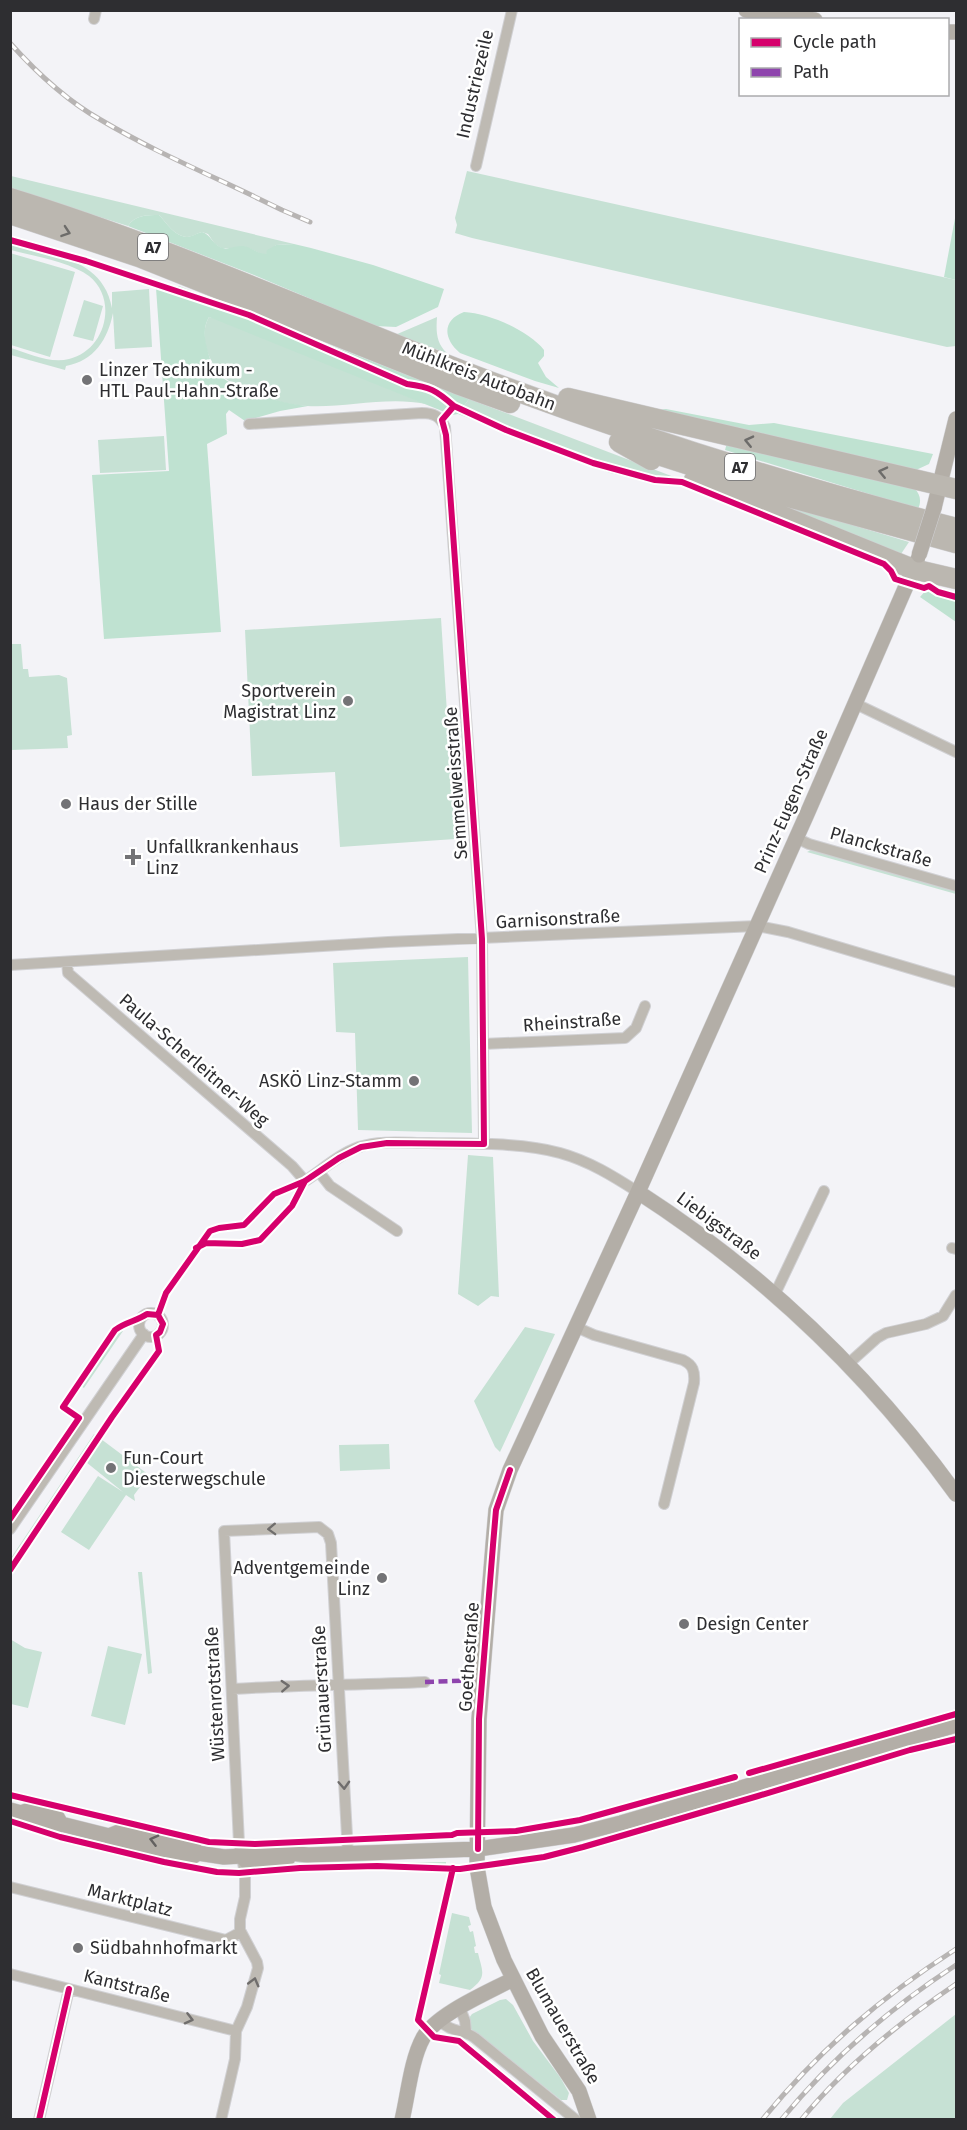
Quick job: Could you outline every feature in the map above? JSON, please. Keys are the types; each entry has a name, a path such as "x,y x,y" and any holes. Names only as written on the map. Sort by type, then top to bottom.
{"highway":[{"name":"Mühlkreis Autobahn","path":"10,198 157,249 526,395 630,432 878,508 957,528"},
{"name":"Mühlkreis Autobahn","path":"10,214 139,257 457,384 619,442 783,495 957,543"},
{"path":"526,395 567,397 948,487"},
{"path":"619,442 669,469 957,579"}],"main road":[{"path":"746,10 801,18"},
{"name":"Prinz-Eugen-Straße","path":"638,1192 856,704 916,562 934,508 948,487 947,461 957,419"},
{"name":"Liebigstraße","path":"638,1192 712,1242 775,1294 848,1364 909,1433 957,1494"},
{"name":"Goethestraße","path":"478,1849 479,1719 496,1510 510,1470 638,1192"},
{"path":"16,1812 29,1810 57,1817 61,1824 109,1836 117,1845 189,1859 198,1853 225,1857 242,1856 249,1851 308,1855 478,1849 574,1835 957,1725"},
{"name":"Blumauerstraße","path":"478,1849 477,1867 483,1900 504,1959 542,2036 576,2085 589,2120"},
{"path":"402,2120 420,2045 428,2031 439,2020 513,1979"}],"street":[{"name":"Industriezeile","path":"476,166 512,10"},
{"name":"Semmelweisstraße","path":"249,424 422,413 430,413 442,420 446,435 482,939 484,1144"},
{"path":"856,704 957,752"},
{"name":"Planckstraße","path":"796,838 809,844 957,885"},
{"name":"Garnisonstraße","path":"10,965 388,942 757,926 788,932 957,982"},
{"name":"Paula-Scherleitner-Weg","path":"67,962 68,973 292,1166 305,1182 319,1172"},
{"name":"Rheinstraße","path":"483,1044 625,1038 636,1028 645,1006"},
{"path":"397,1231 330,1186 319,1172 350,1151 372,1144 484,1144 538,1149 571,1156 603,1170 638,1192"},
{"path":"775,1294 824,1191"},
{"path":"848,1364 877,1338 886,1333 938,1319 948,1312 957,1296"},
{"path":"576,1327 594,1335 683,1360 692,1366 695,1373 694,1383 664,1504"},
{"path":"10,1529 144,1334"},
{"name":"Grünauerstraße","path":"224,1531 319,1527 328,1534 331,1543 348,1854"},
{"name":"Wüstenrotstraße","path":"224,1531 239,1843 245,1873 245,1897 240,1919 240,1932"},
{"path":"232,1689 425,1682"},
{"name":"Marktplatz","path":"10,1887 226,1940 240,1932"},
{"path":"221,2120 235,2059 236,2031 247,2007 258,1968 240,1932"},
{"name":"Kantstraße","path":"10,1974 236,2031"},
{"path":"39,2120 69,1989"},
{"path":"460,2008 465,2021 461,2032"},
{"path":"439,2020 461,2032 576,2120"}],"green space":[{"path":"467,171 956,280 956,346 947,347 455,233 457,225 455,218"},
{"path":"11,176 294,244 276,245 266,254 249,248 221,248 208,234 202,232 189,237 178,234 159,215 137,218 128,226 11,189"},
{"path":"956,213 956,280 944,277"},
{"path":"159,215 178,234 187,237 202,232 223,248 243,246 266,254 267,250 276,245 294,244 373,265 444,289 438,307 396,327 375,326 254,275 128,226 137,218"},
{"path":"11,244 58,256 87,269 98,278 107,291 112,308 112,292 149,289 152,347 115,349 113,313 111,323 98,347 84,359 66,366 65,370 11,355 11,348 54,360 69,359 81,354 92,346 99,336 104,324 105,311 104,298 98,286 89,276 62,263 11,250"},
{"path":"10,253 75,272 50,357 11,345"},
{"path":"179,286 469,399 458,414 452,415 209,317 205,330 207,347 214,368 223,378 233,385 259,395 308,406 245,421 229,410 226,414 227,434 207,444 221,632 104,639 92,475 169,471 156,288"},
{"path":"84,300 103,306 93,341 73,336"},
{"path":"464,312 496,319 529,336 544,350 544,356 538,363 546,377 559,388 460,353 450,342 447,330 452,320"},
{"path":"209,317 426,404 396,401 307,406 283,403 260,395 238,386 219,373 209,356 205,342 205,326"},
{"path":"437,317 437,336 447,353 395,335"},
{"path":"469,399 674,477 684,486 610,473 458,414"},
{"path":"666,409 749,425 774,423 933,454 929,464 916,470 643,411"},
{"path":"164,436 166,470 100,473 98,440"},
{"path":"727,443 914,487 920,503 918,509 725,450"},
{"path":"701,475 769,500 909,542 901,554"},
{"path":"928,588 956,600 956,622 920,597"},
{"name":"Sportverein Magistrat Linz","path":"441,618 455,839 340,847 335,772 252,776 245,630"},
{"path":"11,644 21,644 23,669 28,669 29,677 59,675 67,678 72,735 67,736 68,748 11,750"},
{"path":"811,850 956,891 956,894 807,852"},
{"name":"ASKÖ Linz-Stamm","path":"468,957 472,1133 358,1130 355,1033 336,1032 333,963"},
{"path":"468,1155 493,1157 499,1297 491,1296 478,1306 458,1294"},
{"path":"525,1327 555,1334 500,1452 495,1447 474,1401"},
{"path":"119,1328 123,1331 84,1388 79,1385 114,1332"},
{"path":"94,1434 97,1435 11,1566 11,1558"},
{"path":"101,1439 149,1475 134,1495 135,1501 126,1495 89,1550 61,1532 98,1476 123,1492 86,1462"},
{"path":"389,1444 390,1469 340,1471 339,1445"},
{"path":"138,1572 142,1572 152,1673 148,1674"},
{"path":"10,1639 25,1648 42,1652 28,1708 11,1704"},
{"path":"108,1646 142,1654 125,1725 91,1716"},
{"path":"353,1860 383,1863 446,1862 446,1866 359,1864 285,1867 258,1871 258,1867"},
{"path":"452,1913 469,1917 471,1925 468,1926 470,1932 473,1931 475,1953 478,1953 481,1965 481,1977 470,1990 439,1983"},
{"path":"506,1999 513,2005 533,2041 560,2077 569,2093 567,2100 561,2100 471,2029 469,2018 472,2014"},
{"path":"956,2014 956,2119 830,2119 843,2103"}],"railway":[{"path":"10,43 52,85 101,120 167,156 310,222"},
{"path":"762,2120 806,2070 852,2026 902,1986 956,1949"},
{"path":"781,2120 820,2076 862,2036 956,1965"},
{"path":"801,2120 836,2081 874,2046 956,1984"}],"marked path":[{"path":"425,1682 482,1680"}],"cycle path":[{"path":"10,240 86,261 249,315 407,384 432,390 454,406 442,420 446,435 482,939 484,1144 387,1143 361,1147 339,1158 305,1181 274,1194 244,1225 210,1231 166,1293 158,1315"},
{"path":"454,406 506,430 593,463 655,480 682,482 884,564 895,579 924,588 929,586 938,592 956,597"},
{"path":"196,1248 206,1243 242,1244 260,1240 292,1206 305,1181"},
{"path":"10,1519 79,1418 63,1407 115,1330 147,1314 158,1315 163,1324 156,1335 159,1351 10,1570"},
{"path":"478,1849 479,1719 493,1545 496,1510 510,1470"},
{"path":"749,1773 956,1714"},
{"path":"10,1821 60,1837 217,1872 239,1873 300,1868 377,1866 460,1869 544,1857 583,1847 910,1750 956,1739"},
{"path":"10,1795 209,1842 255,1844 516,1831 580,1820 735,1777"},
{"path":"453,1868 418,2020 434,2037 459,2041 554,2120"},
{"path":"39,2120 69,1989"}],"place":[{"name":"Linzer Technikum - HTL Paul-Hahn-Straße","path":"87,380"},
{"name":"Sportverein Magistrat Linz","path":"348,701"},
{"name":"Haus der Stille","path":"66,804"},
{"name":"Unfallkrankenhaus Linz","path":"133,857"},
{"name":"ASKÖ Linz-Stamm","path":"414,1081"},
{"name":"Fun-Court Diesterwegschule","path":"111,1468"},
{"name":"Adventgemeinde Linz","path":"382,1578"},
{"name":"Design Center","path":"684,1624"},
{"name":"Südbahnhofmarkt","path":"78,1948"}]}
